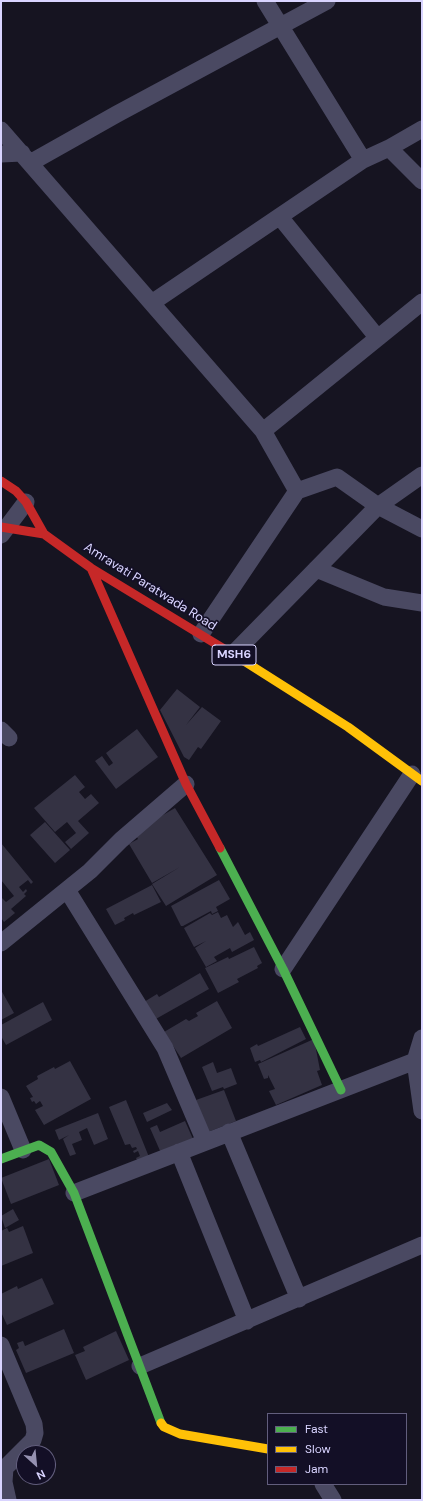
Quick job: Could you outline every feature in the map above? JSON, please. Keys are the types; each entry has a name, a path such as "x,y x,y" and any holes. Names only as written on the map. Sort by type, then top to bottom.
{"street":[{"path":"265,1 282,26 363,160"},
{"path":"1,154 26,158 117,114 327,1"},
{"path":"153,302 363,160 389,148 422,129"},
{"path":"1,130 153,302 263,431 297,491"},
{"path":"389,148 422,181"},
{"path":"280,217 377,337"},
{"path":"263,431 422,302"},
{"path":"233,654 378,506 422,475"},
{"path":"201,634 297,491 337,477 378,506 422,530"},
{"name":"Amravati Paratwada Road","path":"1,481 16,491 26,502 44,534 91,568 201,634 348,727 417,777"},
{"path":"2,530 26,502"},
{"name":"Amravati Paratwada Road","path":"2,530 44,534"},
{"path":"91,568 186,784 283,969 341,1090"},
{"path":"316,569 384,597 422,602"},
{"path":"283,969 417,777"},
{"path":"1,942 90,871 121,840 186,784"},
{"path":"67,890 165,1048 205,1142"},
{"path":"422,1038 415,1061 422,1111"},
{"path":"74,1193 415,1061"},
{"path":"1,1097 23,1150"},
{"path":"229,1132 299,1298"},
{"path":"1,1159 39,1145 51,1152 74,1193 140,1366 158,1418 164,1427 172,1432 267,1450"},
{"path":"179,1152 247,1321"},
{"path":"140,1366 422,1246"},
{"path":"1,1345 34,1424 35,1433 33,1440 5,1468 4,1482 8,1500"},
{"path":"324,1485 333,1500"}],"building":[{"path":"177,689 200,707 186,725 202,707 221,721 201,749 198,747 189,760 184,757 160,710"},
{"path":"137,729 158,757 116,789 95,761 102,756 109,766 113,763 106,753"},
{"path":"75,775 85,787 79,792 85,799 91,794 99,803 78,821 89,833 71,849 65,842 76,833 67,822 55,832 34,808"},
{"path":"175,808 217,875 166,906 152,884 180,867 152,883 129,844 138,839 134,832"},
{"path":"45,822 70,850 55,863 30,835"},
{"path":"1,843 33,882 31,884 28,880 19,887 23,892 26,889 27,891 24,894 26,896 11,909 15,913 4,922 1,918 1,897 6,902 14,896 1,880"},
{"path":"219,880 230,899 216,907 218,911 212,914 211,911 181,926 171,906"},
{"path":"152,885 161,902 134,915 133,913 124,918 125,920 115,925 106,909"},
{"path":"218,912 221,918 227,915 233,927 238,922 245,935 250,932 254,940 232,952 230,948 214,957 217,961 206,967 195,948 206,941 194,947 184,928 210,913 212,915"},
{"path":"254,947 262,963 257,966 258,968 237,979 239,982 218,993 205,968"},
{"path":"200,973 209,989 154,1020 144,1002 157,994 159,997"},
{"path":"1,990 14,1013 1,1020"},
{"path":"217,1001 232,1028 181,1058 164,1032 186,1019 189,1021 198,1016 196,1013"},
{"path":"43,1002 52,1020 6,1045 1,1036 1,1025"},
{"path":"300,1027 306,1039 261,1062 260,1060 255,1062 250,1048 257,1044 258,1046"},
{"path":"314,1039 320,1070 317,1071 322,1085 276,1105 269,1091 275,1089 268,1075 268,1078 264,1079 258,1064"},
{"path":"70,1061 91,1099 44,1125 35,1110 43,1106 40,1101 36,1104 34,1101 32,1102 30,1098 33,1097 26,1086 38,1079 37,1076"},
{"path":"213,1062 217,1073 231,1068 237,1084 224,1089 223,1087 212,1091 202,1067"},
{"path":"224,1090 236,1121 208,1132 196,1100"},
{"path":"126,1100 149,1157 138,1162 136,1158 140,1156 138,1151 134,1153 133,1151 137,1149 136,1147 132,1148 130,1144 125,1145 109,1107"},
{"path":"167,1103 172,1110 147,1122 143,1113"},
{"path":"98,1113 108,1139 94,1145 87,1128 79,1132 82,1140 72,1144 76,1154 70,1156 63,1139 69,1135 59,1140 55,1130"},
{"path":"185,1121 193,1139 161,1153 150,1128 157,1125 160,1132"},
{"path":"49,1159 59,1185 11,1204 1,1178"},
{"path":"13,1209 19,1220 5,1228 1,1216"},
{"path":"23,1226 33,1253 1,1266 1,1231 7,1228 9,1232"},
{"path":"42,1278 54,1304 7,1325 1,1312 1,1294 17,1286 18,1289"},
{"path":"64,1329 74,1353 26,1373 16,1350 19,1348 17,1343 23,1341 25,1346"},
{"path":"116,1331 129,1360 86,1380 75,1355 85,1351 83,1347"}],"traffic: fast":[{"path":"220,848 283,969 341,1090"},
{"path":"1,1159 39,1145 51,1152 74,1193 161,1423"}],"traffic: slow":[{"path":"244,661 348,727 422,781"},
{"path":"161,1423 164,1427 180,1434 267,1449"}],"traffic: jam":[{"path":"1,481 16,491 26,502 44,534 91,568 244,661"},
{"path":"1,527 44,534"},
{"path":"91,568 186,784 220,848"}]}
